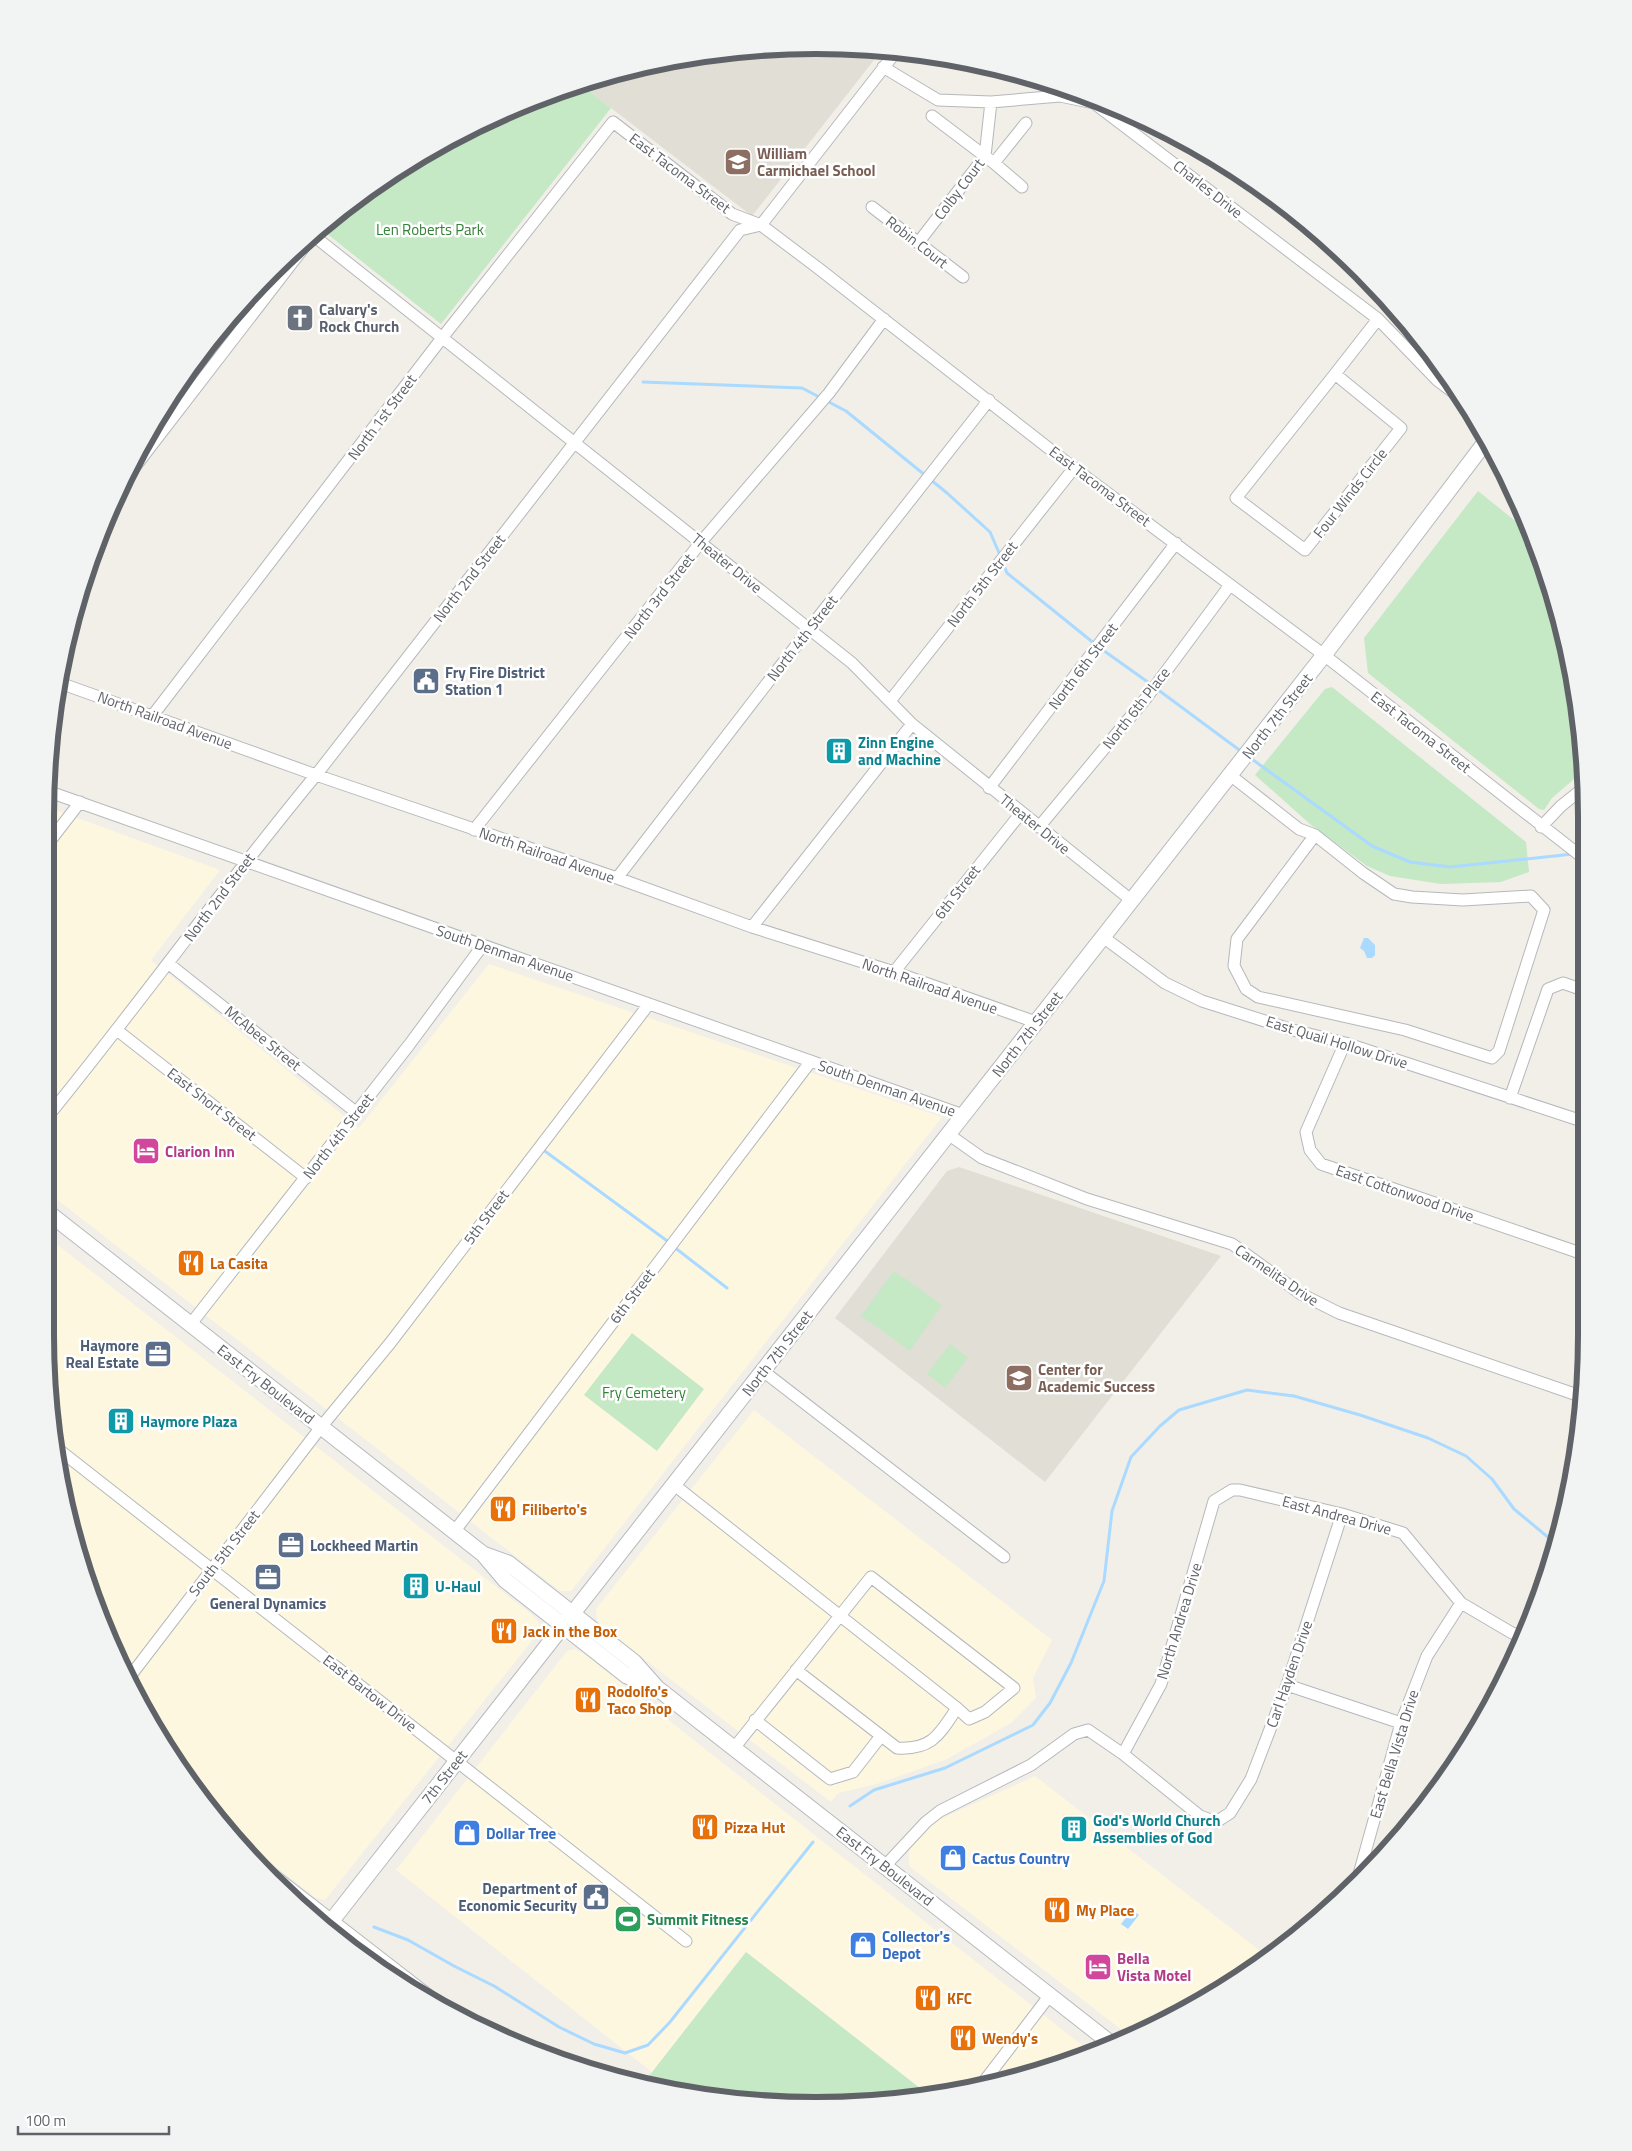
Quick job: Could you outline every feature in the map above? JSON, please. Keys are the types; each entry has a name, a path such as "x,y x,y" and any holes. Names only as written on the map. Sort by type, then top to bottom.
{"main road":[{"name":"North 7th Street","path":"562,1625 1324,655 1483,447"},
{"name":"East Fry Boulevard","path":"54,1217 483,1554 505,1580 627,1676 657,1688"},
{"name":"East Fry Boulevard","path":"483,1554 508,1563 634,1662 657,1688 1107,2039"},
{"name":"7th Street","path":"330,1922 562,1625"}],"street":[{"path":"761,225 891,58"},
{"name":"Charles Drive","path":"883,67 938,100 991,102 1060,96 1073,99"},
{"name":"Colby Court","path":"918,243 990,159 991,102"},
{"name":"Charles Drive","path":"1104,110 1378,319 1446,387"},
{"path":"932,116 990,159 1022,187"},
{"name":"East Tacoma Street","path":"613,122 732,214 761,225 989,400 1074,468 1324,655 1578,854"},
{"name":"North 1st Street","path":"153,716 442,338 613,122"},
{"path":"990,159 1026,123"},
{"name":"Robin Court","path":"872,206 963,277"},
{"name":"North 2nd Street","path":"54,1109 118,1030 245,861 316,775 740,230 761,225"},
{"name":"Theater Drive","path":"317,239 852,663 912,724 1131,900"},
{"path":"149,448 293,262"},
{"name":"North 3rd Street","path":"474,830 701,542 829,393 884,319"},
{"name":"Four Winds Circle","path":"1335,374 1401,428 1305,550 1236,498 1378,319"},
{"name":"North 4th Street","path":"617,878 989,400"},
{"name":"North 5th Street","path":"890,701 1074,468"},
{"name":"North 6th Street","path":"990,788 1176,544"},
{"name":"North 6th Place","path":"1039,827 1147,697 1230,585"},
{"name":"North Railroad Avenue","path":"65,685 316,775 617,878 752,927 894,972 1030,1020 1034,1024"},
{"path":"752,927 912,724"},
{"path":"1230,775 1299,829 1315,835 1363,873 1394,894 1463,900 1531,896 1544,910 1498,1051 1492,1058 1405,1030 1258,996 1246,989 1234,966 1237,939 1315,835"},
{"name":"South Denman Avenue","path":"54,793 963,1115"},
{"path":"1541,826 1578,793"},
{"path":"54,835 80,802"},
{"name":"6th Street","path":"894,972 1021,812"},
{"name":"East Quail Hollow Drive","path":"1103,936 1165,983 1202,1001 1345,1042 1578,1120"},
{"name":"North 4th Street","path":"190,1325 415,1038 483,945"},
{"name":"McAbee Street","path":"169,964 356,1113"},
{"path":"1510,1098 1548,989 1563,983 1578,988"},
{"path":"1270,1022 1278,1001"},
{"name":"5th Street","path":"321,1427 390,1342 649,1004"},
{"name":"East Short Street","path":"118,1030 306,1178"},
{"name":"East Cottonwood Drive","path":"1345,1042 1306,1132 1310,1150 1321,1164 1578,1252"},
{"name":"6th Street","path":"454,1532 811,1061"},
{"name":"Carmelita Drive","path":"948,1134 982,1158 1087,1199 1232,1244 1301,1294 1339,1314 1576,1395"},
{"path":"763,1371 1004,1556"},
{"name":"South 5th Street","path":"133,1673 321,1427"},
{"name":"East Bartow Drive","path":"63,1452 686,1941"},
{"path":"673,1484 840,1616 957,1708 969,1719 985,1712 1014,1688 871,1577 840,1616 796,1670 734,1748"},
{"name":"East Andrea Drive","path":"1232,1490 1240,1490 1342,1514 1403,1533 1461,1603 1517,1634"},
{"name":"North Andrea Drive","path":"1123,1754 1161,1684 1214,1501 1232,1490"},
{"name":"Carl Hayden Drive","path":"1123,1754 1200,1816 1216,1822 1230,1813 1251,1779 1287,1685 1342,1514"},
{"name":"East Bella Vista Drive","path":"1361,1868 1400,1723 1427,1656 1461,1603"},
{"path":"796,1670 897,1748 914,1749 931,1741 944,1728 957,1708"},
{"path":"1287,1685 1400,1723"},
{"path":"756,1720 830,1779 853,1772 881,1736"},
{"path":"885,1866 926,1822 940,1811 1031,1765 1074,1734 1088,1730 1123,1754"},
{"path":"987,2077 1050,1995"}],"shaded area":[{"name":"William Carmichael School","path":"816,54 877,56 752,216 587,89 667,68 717,60 766,55"},
{"path":"54,810 220,870 151,960 359,1128 489,964 942,1117 571,1591 560,1591 54,1197"},
{"name":"Center for Academic Success","path":"959,1167 1221,1256 1045,1482 835,1318 947,1171"},
{"path":"54,1242 535,1617 539,1623 539,1632 325,1900 316,1898 254,1850 211,1799 182,1758 156,1716 132,1672 112,1627 94,1580 80,1532 68,1484 60,1434 55,1385"},
{"path":"754,1410 1052,1640 1033,1678 1036,1698 1011,1723 947,1759 877,1784 838,1793 831,1802 597,1623 596,1609"},
{"path":"574,1649 583,1653 1085,2048 1013,2071 965,2083 922,2090 746,1952 652,2072 396,1870 567,1651"},
{"path":"1035,1776 1262,1953 1197,1995 1153,2019 1124,2032 909,1866 909,1849 936,1821"}],"green space":[{"name":"Len Roberts Park","path":"587,89 611,108 441,324 326,233 393,182 435,156 479,132 524,112"},
{"path":"1478,491 1514,520 1519,521 1538,571 1564,667 1572,717 1577,776 1552,798 1544,810 1539,809 1368,673 1364,638"},
{"path":"1332,687 1526,842 1529,872 1501,882 1441,884 1390,876 1367,866 1310,824 1255,775 1325,689"},
{"path":"894,1271 942,1305 910,1351 861,1316"},
{"name":"Fry Cemetery","path":"632,1333 704,1389 657,1451 584,1395"},
{"path":"950,1344 968,1358 945,1388 927,1374"},
{"path":"746,1952 922,2090 866,2096 766,2096 717,2091 647,2078"}],"water":[{"path":"1364,938 1368,938 1375,945 1375,955 1372,958 1367,958 1364,951 1360,948"},
{"path":"1132,1910 1139,1915 1128,1929 1121,1924"}],"waterway":[{"path":"643,382 802,388 846,411 947,493 990,532 1000,555"},
{"path":"1003,563 1007,573 1095,644"},
{"path":"1100,648 1152,685"},
{"path":"1157,689 1242,752"},
{"path":"1249,757 1372,846 1410,862 1450,867 1573,854"},
{"path":"542,1149 670,1243"},
{"path":"674,1247 727,1288"},
{"path":"850,1806 874,1790 945,1768 1033,1725 1050,1703 1071,1663 1104,1581 1112,1511 1131,1457 1160,1426 1179,1410 1247,1390 1294,1396 1360,1415 1428,1438 1466,1456 1492,1479 1514,1509 1550,1539"},
{"path":"374,1927 408,1940 494,1986 559,2027 594,2044 625,2053 648,2045 670,2022 813,1842"}],"place":[{"name":"William Carmichael School","path":"738,162"},
{"name":"Calvary's Rock Church","path":"300,318"},
{"name":"Fry Fire District Station 1","path":"426,681"},
{"name":"Zinn Engine and Machine","path":"839,751"},
{"name":"Clarion Inn","path":"146,1151"},
{"name":"La Casita","path":"191,1263"},
{"name":"Haymore Real Estate","path":"158,1354"},
{"name":"Center for Academic Success","path":"1019,1378"},
{"name":"Haymore Plaza","path":"121,1421"},
{"name":"Filiberto's","path":"503,1509"},
{"name":"Lockheed Martin","path":"291,1545"},
{"name":"General Dynamics","path":"268,1577"},
{"name":"U-Haul","path":"416,1586"},
{"name":"Jack in the Box","path":"504,1631"},
{"name":"Rodolfo's Taco Shop","path":"588,1700"},
{"name":"Pizza Hut","path":"705,1827"},
{"name":"God's World Church Assemblies of God","path":"1074,1829"},
{"name":"Dollar Tree","path":"467,1833"},
{"name":"Cactus Country","path":"953,1858"},
{"name":"Department of Economic Security","path":"596,1897"},
{"name":"My Place","path":"1057,1910"},
{"name":"Summit Fitness","path":"628,1919"},
{"name":"Collector's Depot","path":"863,1945"},
{"name":"Bella Vista Motel","path":"1098,1967"},
{"name":"KFC","path":"928,1998"},
{"name":"Wendy's","path":"963,2038"}]}
